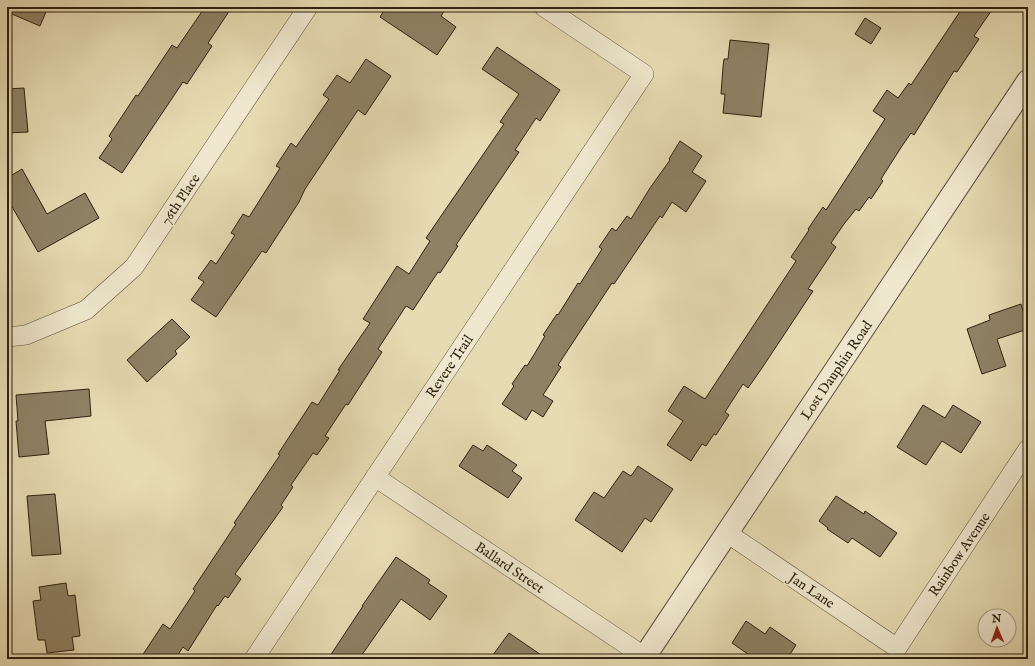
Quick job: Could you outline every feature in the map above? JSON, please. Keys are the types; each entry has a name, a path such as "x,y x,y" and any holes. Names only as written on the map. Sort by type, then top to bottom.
{"street":[{"name":"76th Place","path":"7,337 26,335 86,310 134,267 308,7"},
{"name":"Revere Trail","path":"254,659 644,74 544,7"},
{"name":"Lost Dauphin Road","path":"644,658 1028,81"},
{"name":"Rainbow Avenue","path":"899,653 1028,449"},
{"name":"Ballard Street","path":"375,477 644,658"},
{"name":"Jan Lane","path":"727,533 899,653"}],"building":[{"path":"7,7 48,7 40,26 7,12"},
{"path":"205,7 232,7 208,43 212,46 187,84 183,82 122,173 99,158 112,139 109,136 172,45 177,48"},
{"path":"386,7 447,7 441,16 456,27 437,55 380,17"},
{"path":"963,7 994,7 974,36 979,39 957,72 954,71 914,135 911,133 902,146 881,179 883,181 871,199 869,197 859,211 856,209 831,243 836,247 808,289 813,291 762,368 748,388 743,384 725,412 729,415 716,435 714,434 706,446 702,444 691,461 667,445 683,421 668,411 684,386 705,399 796,261 791,257 809,230 808,229 823,207 826,210 885,119 873,111 887,90 898,98 909,83 911,85"},
{"path":"865,18 881,28 871,44 855,34"},
{"path":"730,40 769,44 761,117 723,113 725,94 721,94 723,67 724,59 728,59"},
{"path":"497,47 560,90 540,121 536,118 515,150 519,152 456,245 458,246 440,273 438,272 413,310 406,306 378,349 382,352 348,405 346,404 325,436 329,438 317,455 313,453 291,485 293,487 281,505 283,507 235,574 241,579 228,598 225,596 218,606 217,605 188,651 183,647 175,659 140,659 163,624 170,629 195,591 193,589 236,524 234,523 280,455 278,454 312,402 318,405 340,370 338,370 370,323 363,319 397,266 409,274 430,241 426,238 504,124 500,122 519,94 482,69"},
{"path":"366,59 391,76 365,115 358,110 305,189 299,202 266,253 262,251 216,317 191,300 204,282 198,278 211,260 216,264 235,235 231,233 243,214 249,217 280,168 276,166 291,143 296,147 329,99 323,95 337,75 350,83"},
{"path":"24,88 28,132 7,133 7,89"},
{"path":"680,141 702,156 692,172 706,181 686,212 672,202 662,218 660,216 614,284 612,283 558,365 561,367 543,395 553,401 543,417 532,410 526,420 502,404 514,386 512,384 525,365 527,366 545,336 543,335 557,314 558,315 578,283 580,284 602,249 599,247 612,228 616,231 627,216 631,219 650,188 670,160 669,159"},
{"path":"22,169 47,214 85,193 99,218 38,252 7,198 7,178"},
{"path":"1021,304 1028,329 997,339 1006,366 982,374 967,329 990,320 989,315"},
{"path":"172,319 190,337 175,351 177,354 147,382 127,360"},
{"path":"89,389 91,416 45,421 49,454 19,457 16,421 18,421 16,395"},
{"path":"923,405 945,418 953,405 981,422 961,453 942,441 926,465 897,447"},
{"path":"473,445 483,451 487,445 517,465 512,471 522,478 508,498 459,466"},
{"path":"638,466 673,489 651,522 645,518 622,552 575,520 594,492 604,498 623,471 631,476"},
{"path":"55,494 61,554 32,556 27,496"},
{"path":"836,496 864,514 865,511 897,533 880,557 852,538 848,543 827,529 828,528 819,521"},
{"path":"396,557 430,580 428,583 447,596 430,620 401,599 359,659 328,659 362,606"},
{"path":"66,583 68,596 75,595 80,636 72,637 74,650 47,653 45,640 38,640 33,601 41,600 39,587"},
{"path":"746,621 765,634 770,627 796,645 787,659 755,659 732,643"},
{"path":"509,633 547,659 490,659"}]}
